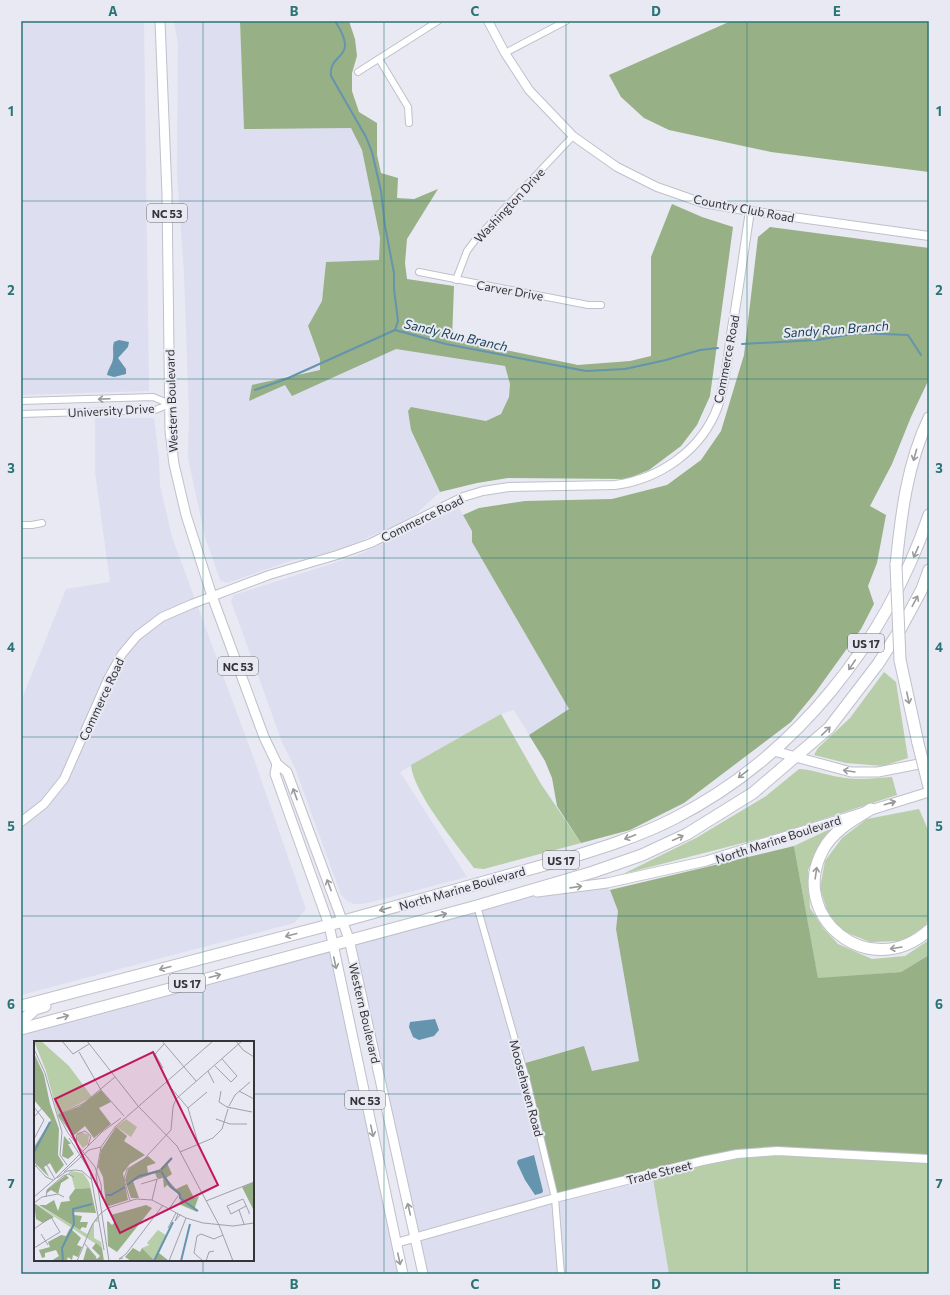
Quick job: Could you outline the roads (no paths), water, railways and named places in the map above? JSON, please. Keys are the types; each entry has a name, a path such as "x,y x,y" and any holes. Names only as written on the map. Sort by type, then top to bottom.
{"highway":[{"path":"929,418 915,454 907,487 896,565 900,660 929,787"},
{"name":"US 17","path":"774,750 818,709 849,668 898,589 919,544 929,515"},
{"name":"US 17","path":"510,896 593,872 642,855 687,834 753,793 797,757 829,728 878,664 901,628 922,589 929,570"},
{"name":"North Marine Boulevard","path":"21,1006 329,925 592,851 641,833 675,818 726,788 774,750"},
{"path":"871,809 843,826 823,850 815,872 815,895 826,920 840,936 872,950 899,948 917,941 929,930"},
{"name":"North Marine Boulevard","path":"21,1029 510,896"},
{"name":"US 17","path":"21,1022 35,1009 84,989"}],"main road":[{"name":"Western Boulevard","path":"160,21 167,194 170,430 174,464 186,516 212,596 264,737 277,764 287,772 349,939 423,1274"},
{"path":"774,750 829,768 851,772 878,772 929,762"},
{"name":"Western Boulevard","path":"277,764 275,774 276,778 329,925 331,944 403,1274"},
{"name":"North Marine Boulevard","path":"510,896 607,883 672,870 761,845 871,809 929,792"}],"street":[{"path":"358,72 438,21"},
{"name":"Country Club Road","path":"488,21 505,53 530,90 573,136 617,167 657,186 703,203 929,236"},
{"path":"505,53 566,21"},
{"path":"379,59 408,107 409,123"},
{"name":"Washington Drive","path":"456,280 465,255 476,239 573,136"},
{"name":"Commerce Road","path":"21,822 48,800 64,779 112,670 130,644 144,630 162,618 212,596 269,575 337,555 371,543 463,497 483,491 508,487 615,485 644,479 669,467 690,450 713,416 719,402 750,211"},
{"name":"Carver Drive","path":"419,272 588,305 601,305"},
{"name":"University Drive","path":"21,401 153,398 170,404"},
{"name":"University Drive","path":"21,414 155,410 170,404"},
{"path":"21,525 42,523"},
{"name":"Moosehaven Road","path":"477,906 527,1082 555,1198 561,1274"},
{"name":"Trade Street","path":"396,1243 415,1239 555,1198 702,1161 737,1154 777,1151 929,1159"}],"water":[{"path":"119,340 129,342 128,347 118,358 126,369 126,374 114,377 107,375 113,359 114,342"},
{"path":"435,1019 439,1030 434,1036 419,1040 413,1037 409,1027 410,1022"},
{"path":"534,1155 543,1191 542,1193 535,1195 525,1180 517,1163 518,1160"}],"waterway":[{"name":"Sandy Run Branch","path":"335,21 345,43 342,54 334,62 331,68 331,76 366,137 372,152 381,191 385,226 394,273 394,289 398,321 395,330"},
{"name":"Sandy Run Branch","path":"395,330 446,344 586,371 625,369 666,360 700,350 718,348"},
{"path":"255,390 286,379 395,330"},
{"name":"Sandy Run Branch","path":"742,344 817,340 858,333 908,335 921,355"}]}
